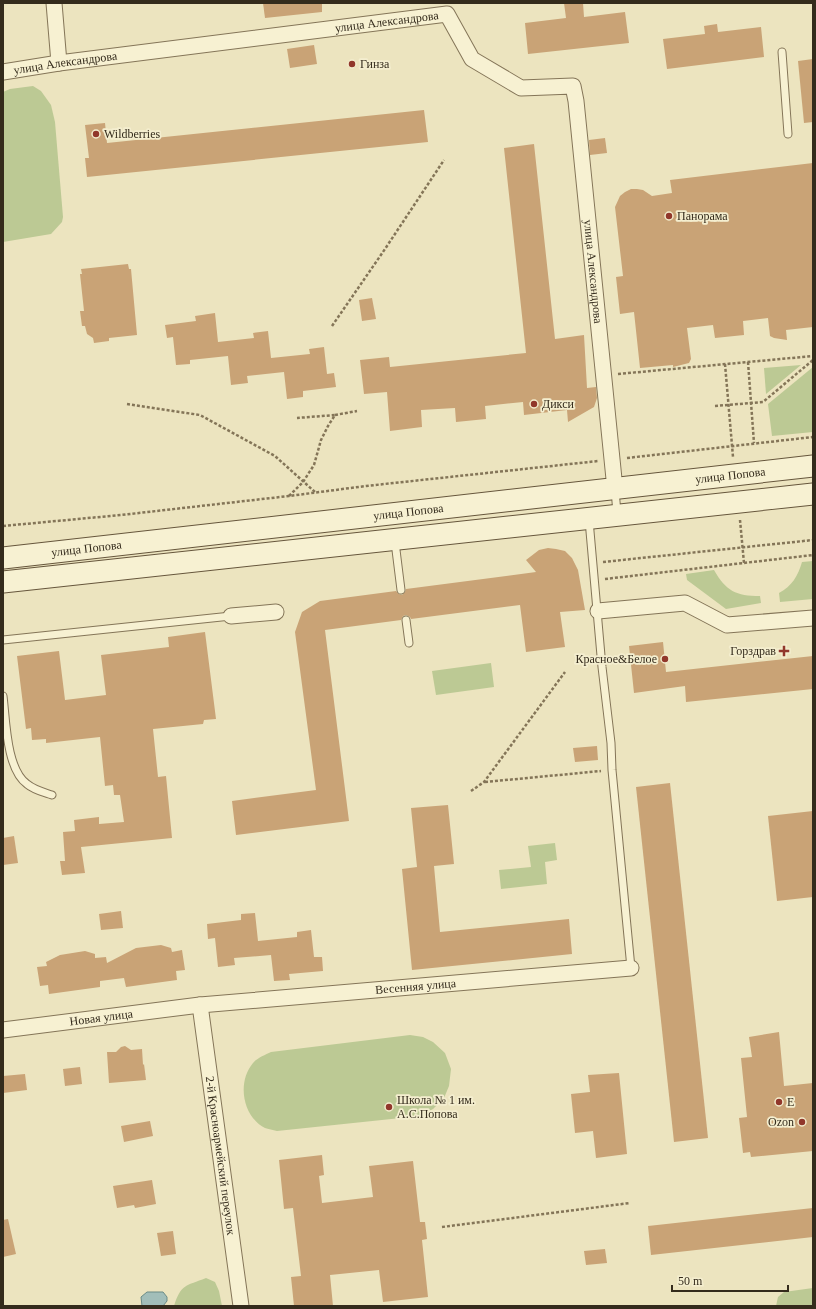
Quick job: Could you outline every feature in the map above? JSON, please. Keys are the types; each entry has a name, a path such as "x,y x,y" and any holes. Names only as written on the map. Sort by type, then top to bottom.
{"main road":[{"name":"улица Попова","path":"3,558 813,466"},
{"name":"улица Попова","path":"3,582 813,494"}],"street":[{"path":"54,3 60,63"},
{"name":"улица Александрова","path":"3,72 60,63 447,14 472,59 521,88 573,86 576,101 615,489"},
{"path":"598,611 685,603 727,625 813,618"},
{"path":"231,616 276,612"},
{"name":"Весенняя улица","path":"200,1005 631,968"},
{"name":"Новая улица","path":"3,1030 200,1005"},
{"name":"2-й Красноармейский переулок","path":"200,1005 241,1306"}],"lane":[{"path":"782,52 788,134"},
{"path":"615,489 617,516"},
{"path":"589,519 631,968"},
{"path":"395,539 402,590"},
{"path":"3,640 231,616"},
{"path":"406,620 409,642"},
{"path":"3,696 11,758 17,773 25,783 34,789 52,795"}],"path":[{"path":"332,326 444,160"},
{"path":"603,375 813,356"},
{"path":"715,406 764,402 813,360"},
{"path":"748,362 754,444"},
{"path":"127,404 200,415 275,456 315,493"},
{"path":"297,418 335,415 357,411"},
{"path":"289,496 303,482 314,464 321,440 335,415"},
{"path":"3,526 128,514 374,485 813,437"},
{"path":"593,563 813,540"},
{"path":"594,580 813,555"},
{"path":"471,791 484,782 565,672"},
{"path":"484,782 612,770"},
{"path":"442,1227 630,1203"}],"green space":[{"path":"33,86 41,91 51,105 55,122 63,217 62,222 51,234 3,242 3,92 10,89"},
{"path":"801,365 766,394 764,368"},
{"path":"813,367 813,432 772,436 768,404"},
{"path":"813,561 813,599 780,602 779,593 788,587 794,580 799,572 802,562"},
{"path":"714,570 723,583 732,591 744,595 760,596 761,603 726,609 687,580 686,574"},
{"path":"491,663 494,687 436,695 432,671"},
{"path":"555,843 557,860 545,862 547,884 501,889 499,870 531,867 528,846"},
{"path":"410,1035 423,1037 433,1042 445,1053 451,1069 449,1086 444,1098 433,1109 420,1116 277,1131 265,1128 257,1123 247,1107 244,1098 244,1089 248,1071 253,1063 271,1052"},
{"path":"206,1278 215,1282 219,1291 222,1306 174,1306 179,1293 185,1287"},
{"path":"813,1288 813,1306 776,1306 778,1297 784,1292"}],"water":[{"path":"147,1292 163,1292 167,1297 167,1301 163,1306 142,1306 141,1297"}],"building":[{"path":"263,3 322,3 322,12 265,18"},
{"path":"564,3 583,3 584,17 625,12 629,43 528,54 525,23 566,18"},
{"path":"717,24 718,32 761,27 764,57 667,69 663,39 705,34 704,26"},
{"path":"314,45 317,64 290,68 287,49"},
{"path":"813,59 813,122 804,123 798,61"},
{"path":"424,110 428,142 87,177 85,158 89,158 85,125 105,123 107,143"},
{"path":"605,138 607,153 590,155 589,140"},
{"path":"534,144 555,339 584,335 587,388 596,387 597,398 594,407 568,422 567,410 524,415 523,402 485,406 486,419 456,422 455,408 421,410 422,427 390,431 387,392 364,394 360,360 389,357 390,367 526,353 504,148"},
{"path":"813,163 813,327 786,330 787,340 770,336 768,318 743,321 744,335 715,338 713,325 687,328 691,359 689,363 673,367 673,365 640,368 634,312 620,314 616,277 623,276 615,207 620,196 631,189 643,190 652,196 672,193 670,180"},
{"path":"128,264 129,269 131,269 137,335 109,338 109,341 94,343 93,338 87,334 85,326 82,326 80,311 84,311 80,274 82,274 81,269"},
{"path":"372,298 376,319 362,321 359,300"},
{"path":"215,313 218,342 254,338 253,333 268,331 271,358 310,354 309,349 324,347 327,374 334,373 336,387 303,391 303,397 287,399 284,372 247,376 248,383 231,385 228,356 190,360 190,364 176,365 173,337 167,338 165,325 196,321 195,316"},
{"path":"548,548 565,551 572,558 578,570 585,610 560,612 565,647 526,652 520,605 411,619 406,615 403,616 401,620 325,630 349,821 236,835 232,801 316,790 295,632 302,612 320,601 396,591 402,595 406,589 536,572 526,560 539,550"},
{"path":"205,632 216,719 204,720 203,724 153,729 158,777 166,776 172,838 81,847 85,873 62,875 60,861 65,861 63,832 75,831 74,820 99,817 99,824 124,822 120,795 114,795 113,785 105,786 100,737 46,743 46,739 32,740 31,728 26,729 17,656 59,651 65,700 106,695 101,655 169,647 168,637"},
{"path":"663,642 666,672 813,656 813,689 686,702 685,686 634,693 629,646"},
{"path":"597,746 598,760 575,762 573,748"},
{"path":"670,783 708,1138 674,1142 636,787"},
{"path":"448,805 454,864 434,866 440,932 569,919 572,954 412,970 402,869 417,867 411,808"},
{"path":"813,811 813,897 777,901 768,816"},
{"path":"14,836 18,863 3,865 3,838"},
{"path":"121,911 123,928 101,930 99,914"},
{"path":"255,913 258,941 297,937 297,932 311,930 314,957 322,957 323,971 289,974 290,980 274,981 271,955 234,958 235,965 218,967 215,938 208,939 207,924 241,920 241,914"},
{"path":"161,945 171,948 172,952 182,950 185,970 176,971 177,980 126,987 124,978 100,981 100,987 49,994 48,985 40,986 37,967 47,966 46,962 60,955 85,951 95,954 95,958 106,957 107,963 136,948"},
{"name":"Е","path":"779,1032 784,1086 813,1083 813,1151 751,1157 750,1152 743,1153 739,1118 747,1117 741,1058 752,1057 749,1037"},
{"path":"125,1046 131,1050 142,1049 146,1080 109,1083 107,1052 116,1052 121,1047"},
{"path":"80,1067 82,1084 65,1086 63,1069"},
{"path":"619,1073 627,1154 596,1158 593,1131 575,1133 571,1094 590,1092 588,1075"},
{"path":"25,1074 27,1090 3,1093 3,1076"},
{"path":"150,1121 153,1136 124,1142 121,1126"},
{"path":"322,1155 324,1175 319,1176 322,1203 373,1197 369,1166 413,1161 420,1222 425,1222 427,1239 422,1240 428,1297 383,1302 379,1270 330,1275 333,1306 294,1306 291,1277 301,1276 293,1208 284,1209 279,1160"},
{"path":"152,1180 156,1204 135,1208 134,1205 117,1208 113,1186"},
{"path":"813,1208 813,1237 651,1255 648,1226"},
{"path":"8,1219 16,1254 3,1257 3,1220"},
{"path":"173,1231 176,1254 161,1256 157,1233"},
{"path":"605,1249 607,1263 586,1265 584,1251"}],"place":[{"name":"Гинза","path":"352,64"},
{"name":"Wildberries","path":"96,134"},
{"name":"Панорама","path":"669,216"},
{"name":"Дикси","path":"534,404"},
{"name":"Горздрав","path":"784,651"},
{"name":"Красное&Белое","path":"665,659"},
{"name":"Е","path":"779,1102"},
{"name":"Школа № 1 им. А.С.Попова","path":"389,1107"},
{"name":"Ozon","path":"802,1122"}]}
